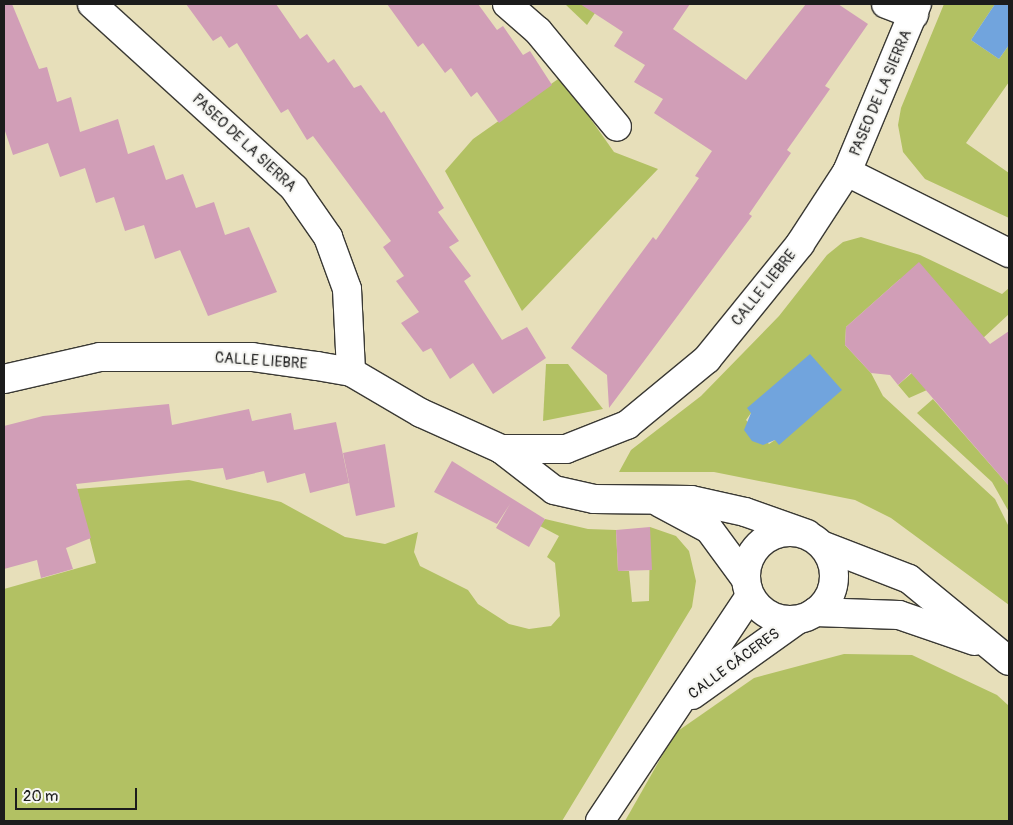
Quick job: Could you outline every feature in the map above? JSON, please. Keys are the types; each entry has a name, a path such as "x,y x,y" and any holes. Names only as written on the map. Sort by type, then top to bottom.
{"street":[{"name":"PASEO DE LA SIERRA","path":"92,4 294,188 328,237 347,289 351,372"},
{"path":"507,4 538,31 617,127"},
{"name":"PASEO DE LA SIERRA","path":"847,172 916,9 886,4"},
{"name":"CALLE LIEBRE","path":"501,449 566,449 627,426 706,358 800,244 847,172"},
{"path":"847,172 1009,253"},
{"name":"CALLE LIEBRE","path":"4,378 100,357 252,358 351,372 421,413 501,449 554,490 594,499 700,502 815,540 909,579 1002,654"},
{"name":"CALLE LIEBRE","path":"654,500 709,529 748,587"},
{"path":"806,616 826,602 834,574 815,540 785,532 764,539 747,563 748,587 769,615 806,616 899,615 1002,654"},
{"name":"CALLE CÁCERES","path":"600,821 673,709 748,587"},
{"name":"CALLE CÁCERES","path":"673,709 806,616"}],"green space":[{"path":"565,4 601,4 587,25"},
{"path":"944,4 995,4 971,40 999,59 1009,45 1009,82 966,143 1009,173 1009,218 925,179 903,152 898,125 901,108"},
{"path":"561,77 614,152 658,169 522,311 445,171 473,139"},
{"path":"861,237 920,255 1002,294 1009,288 1009,314 927,390 909,398 898,385 971,322 900,279 846,327 845,345 871,373 883,396 995,499 1009,527 1009,605 891,518 855,500 714,472 619,472 631,450 701,396 779,316 827,255 843,242","holes":["751,413 775,440 769,444 746,420"]},
{"path":"546,364 568,364 603,409 543,421"},
{"path":"933,399 1009,486 1009,512 992,482 917,413"},
{"path":"189,480 281,502 345,537 385,544 418,532 414,552 420,566 468,590 478,604 509,624 529,629 551,626 560,616 555,563 547,557 559,536 540,526 545,519 588,529 616,530 618,571 629,571 632,602 649,601 650,527 676,536 689,551 696,581 692,607 562,821 4,821 4,589 96,563 77,489"},
{"path":"844,654 912,655 997,695 1009,706 1009,821 625,821 675,733 754,678"}],"water":[{"path":"995,4 1009,4 1009,45 999,59 971,40"},
{"path":"810,354 842,390 779,445 775,440 763,445 752,441 744,430 751,413 747,408"}],"building":[{"path":"4,4 12,4 39,69 47,67 57,102 71,97 80,132 118,119 128,154 154,145 166,180 183,174 196,208 214,202 225,235 249,227 277,292 208,316 180,250 155,259 144,225 125,231 114,197 96,203 85,168 60,177 48,143 13,155 4,128"},
{"path":"186,4 276,4 300,39 307,34 328,63 334,59 354,88 361,85 381,113 384,111 444,208 438,212 459,241 449,247 471,276 464,281 502,340 527,327 546,358 493,394 473,363 450,379 431,348 423,352 401,323 419,312 396,281 404,276 383,247 391,241 313,136 307,140 288,109 281,113 237,43 229,48 221,36 213,41"},
{"path":"387,4 478,4 497,30 503,26 523,55 530,51 552,85 499,123 477,92 471,97 451,68 445,73 423,43 418,47"},
{"path":"580,4 690,4 673,29 746,80 806,4 838,4 868,24 825,86 830,89 787,150 791,153 749,214 752,216 609,408 607,375 571,348 653,237 656,240 699,178 695,176 712,151 654,113 663,99 634,82 645,65 614,46 623,32"},
{"path":"919,262 990,344 1009,331 1009,486 911,373 898,385 890,375 871,373 845,345 846,327"},
{"path":"169,404 172,425 249,409 252,421 291,413 294,430 336,422 349,483 310,493 305,473 267,483 264,471 226,480 223,468 76,484 91,538 66,548 73,569 41,578 37,560 4,569 4,426 43,416"},
{"path":"385,444 395,507 356,516 343,453"},
{"path":"452,461 545,519 529,547 496,528 510,504 497,524 434,492"},
{"path":"650,527 652,570 618,571 616,530"}]}
